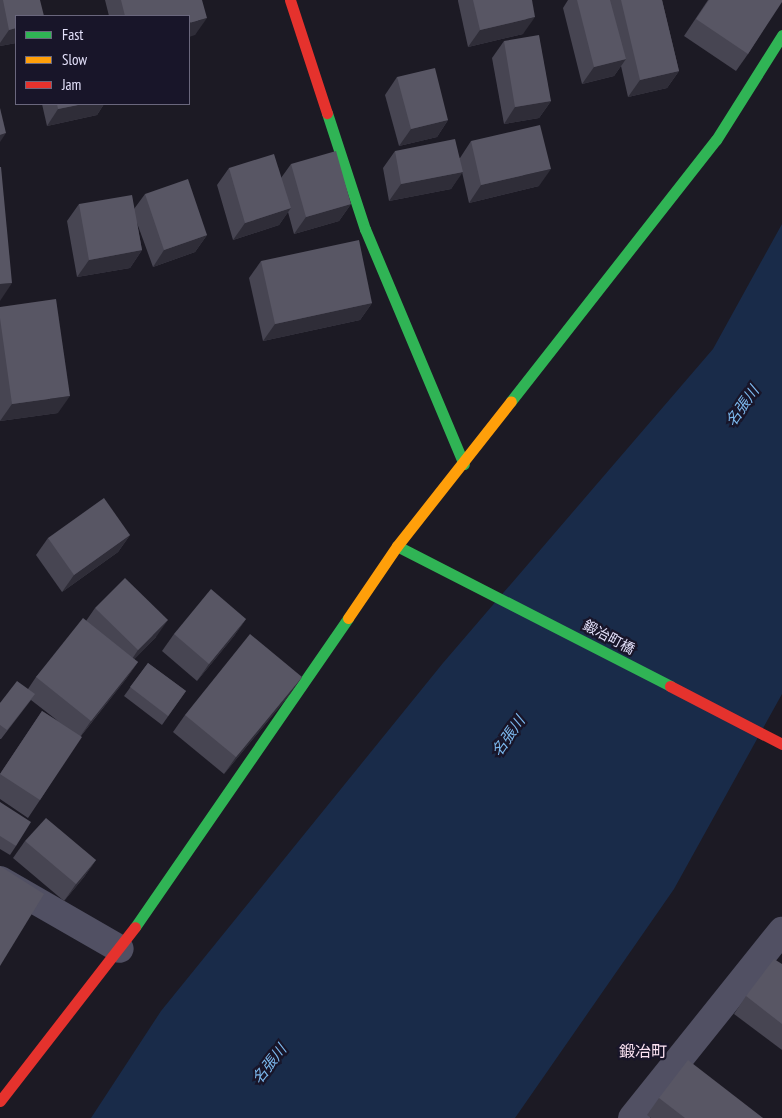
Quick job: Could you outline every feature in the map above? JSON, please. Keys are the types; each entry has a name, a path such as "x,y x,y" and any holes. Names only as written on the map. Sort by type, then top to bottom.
{"street":[{"path":"290,0 365,229 464,464"},
{"path":"0,1101 120,949 397,546 464,464 716,140 782,35"},
{"name":"鍛冶町橋","path":"397,546 422,557 782,744"},
{"path":"0,880 120,949"},
{"path":"632,1118 782,931"}],"water":[{"name":"名張川","path":"782,224 782,694 674,889 515,1118 91,1118 161,1011 443,663 713,349"}],"building":[{"path":"3,0 40,0 44,15 15,15 15,28 9,30"},
{"path":"121,0 202,0 207,18 190,23 190,15 125,15"},
{"path":"473,0 532,0 535,17 480,30"},
{"path":"577,0 610,0 626,59 594,67"},
{"path":"621,0 662,0 679,71 640,80"},
{"path":"709,0 782,0 782,2 748,54 696,19"},
{"path":"539,35 551,101 515,107 504,41"},
{"path":"435,68 448,120 411,129 397,77"},
{"path":"57,105 78,105 58,109"},
{"path":"0,108 6,133 0,135"},
{"path":"540,125 551,169 481,185 471,141"},
{"path":"455,139 463,172 401,184 395,151"},
{"path":"336,151 351,204 306,217 291,164"},
{"path":"274,154 291,208 245,223 229,168"},
{"path":"0,167 12,283 0,284"},
{"path":"188,179 207,235 164,250 145,194"},
{"path":"132,195 142,250 89,260 79,204"},
{"path":"359,240 372,303 275,324 261,261"},
{"path":"56,299 70,396 12,404 0,307"},
{"path":"104,498 130,535 74,575 48,538"},
{"path":"125,578 168,620 138,650 95,608"},
{"path":"211,589 246,619 209,664 174,634"},
{"path":"83,618 138,662 91,721 36,677"},
{"path":"250,634 302,677 236,757 185,715"},
{"path":"148,663 186,691 168,716 130,687"},
{"path":"17,681 35,694 7,730 0,725 0,703"},
{"path":"42,711 82,737 40,800 0,774"},
{"path":"0,802 31,822 16,846 0,836"},
{"path":"46,818 96,860 76,884 25,841"},
{"path":"0,866 44,894 0,966"},
{"path":"774,959 782,964 782,1024 746,996"},
{"path":"688,1060 763,1118 685,1118 659,1098"}],"traffic: fast":[{"path":"511,401 716,140 782,35"},
{"path":"327,113 365,229 464,464"},
{"path":"397,546 670,686"},
{"path":"135,927 348,618"}],"traffic: slow":[{"path":"348,618 397,546 511,401"}],"traffic: jam":[{"path":"290,0 327,113"},
{"path":"670,686 782,744"},
{"path":"0,1101 135,927"}],"district":[{"name":"鍛冶町","path":"643,1051"}]}
